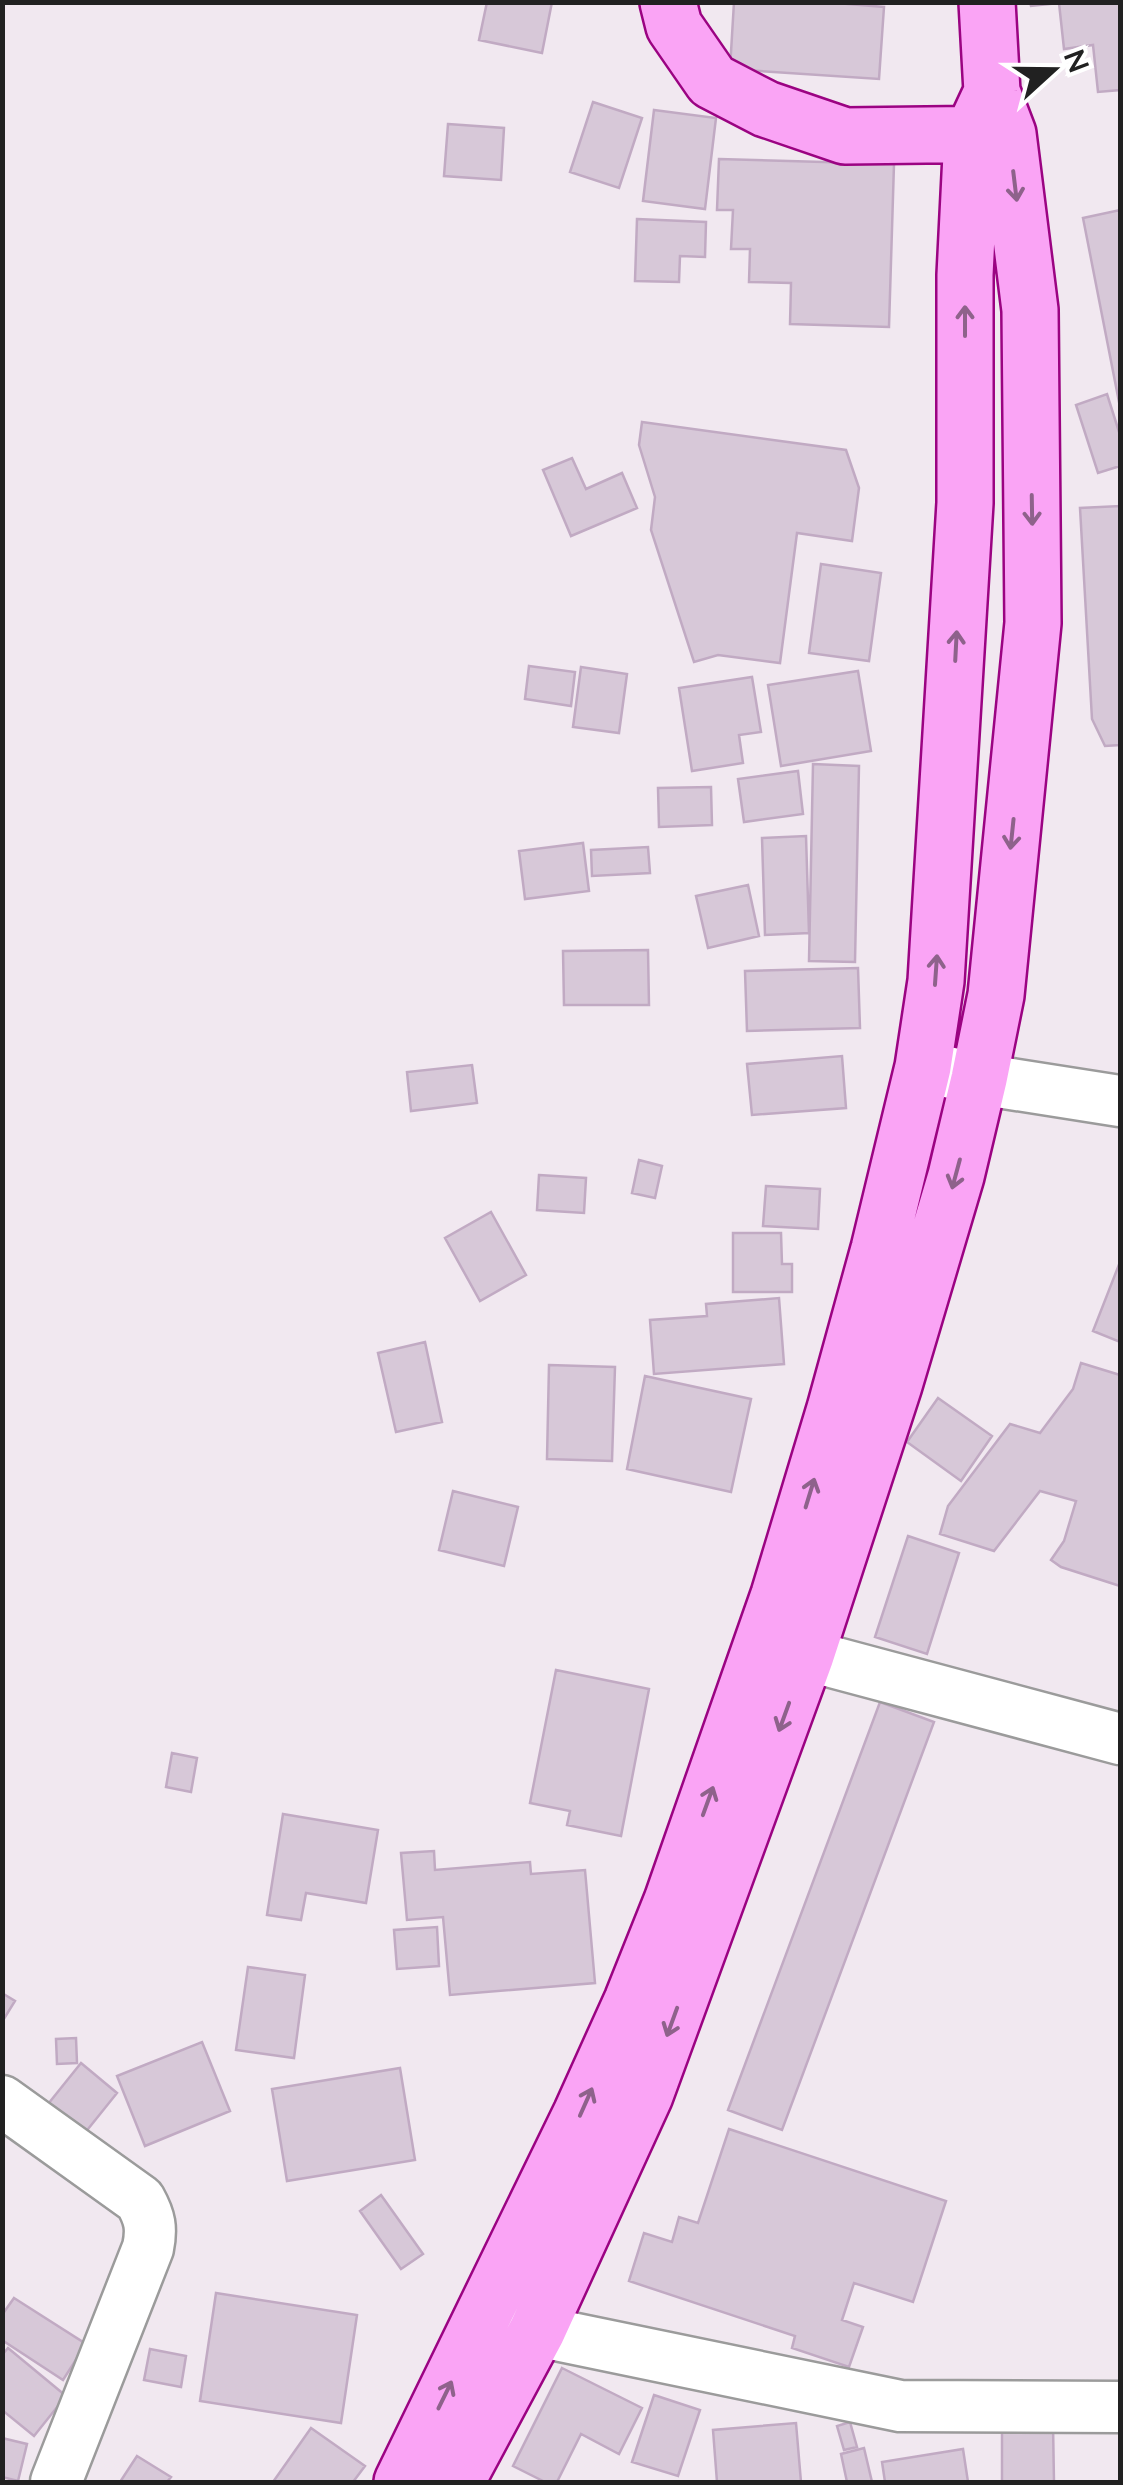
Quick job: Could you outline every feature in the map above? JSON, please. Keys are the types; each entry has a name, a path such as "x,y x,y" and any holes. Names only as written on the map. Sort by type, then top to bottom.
{"main road":[{"path":"668,2 674,26 712,81 766,109 846,136 991,120"},
{"path":"456,2482 537,2331 645,2094 806,1655 894,1385 956,1176 979,1079 996,995 1033,623 1030,310 991,120 987,2"},
{"path":"402,2482 581,2114 672,1901 779,1595 879,1250 923,1067 936,982 965,503 965,275 991,120"}],"street":[{"path":"923,1067 1120,1102"},
{"path":"806,1655 1120,1739"},
{"path":"2,2101 140,2200 152,2230 56,2482"},
{"path":"488,2309 537,2331 900,2406 1120,2407"}],"building":[{"path":"487,2 552,2 542,53 479,40"},
{"path":"734,2 884,7 879,79 730,69"},
{"path":"1030,2 1120,2 1120,90 1098,92 1093,45 1064,49 1059,3 1031,6"},
{"path":"593,102 642,118 619,188 570,172"},
{"path":"654,110 716,118 705,209 643,201"},
{"path":"448,124 504,128 501,180 444,176"},
{"path":"719,159 894,164 889,327 790,324 791,283 749,282 750,249 731,249 733,210 717,210"},
{"path":"1120,210 1120,407 1083,218"},
{"path":"637,219 706,222 705,257 680,256 679,282 635,281"},
{"path":"1107,394 1120,435 1120,466 1098,473 1076,405"},
{"path":"642,422 846,450 859,488 852,541 797,533 780,663 718,655 694,662 651,530 655,497 639,445"},
{"path":"572,458 586,489 622,473 637,508 571,536 543,470"},
{"path":"1120,506 1120,745 1105,746 1092,719 1080,508"},
{"path":"821,564 881,573 869,661 809,653"},
{"path":"529,666 575,672 571,706 525,699"},
{"path":"581,667 627,674 619,733 573,727"},
{"path":"858,671 871,751 781,766 768,685"},
{"path":"752,677 761,732 739,735 743,763 692,771 679,688"},
{"path":"813,764 859,766 855,962 809,961"},
{"path":"798,771 803,814 744,822 738,779"},
{"path":"711,787 712,825 659,827 658,788"},
{"path":"806,836 809,933 765,935 762,838"},
{"path":"583,843 589,891 525,899 519,851"},
{"path":"648,847 650,873 592,876 591,850"},
{"path":"748,885 759,936 708,948 696,896"},
{"path":"648,950 649,1005 564,1005 563,951"},
{"path":"858,968 860,1028 747,1031 745,971"},
{"path":"842,1056 846,1108 752,1115 747,1064"},
{"path":"472,1065 477,1103 411,1111 407,1072"},
{"path":"639,1160 662,1166 655,1198 632,1193"},
{"path":"539,1175 586,1178 584,1213 537,1210"},
{"path":"766,1186 820,1189 818,1229 763,1226"},
{"path":"491,1212 526,1275 480,1301 445,1238"},
{"path":"733,1233 781,1233 782,1264 792,1264 792,1292 733,1292"},
{"path":"1120,1262 1120,1342 1093,1331"},
{"path":"779,1298 784,1364 654,1374 650,1320 707,1316 706,1304"},
{"path":"425,1342 442,1422 396,1432 378,1353"},
{"path":"1081,1363 1120,1375 1120,1586 1061,1567 1051,1560 1064,1541 1076,1501 1040,1491 994,1551 940,1534 948,1506 1010,1424 1040,1433 1073,1389"},
{"path":"549,1365 615,1367 612,1461 547,1459"},
{"path":"645,1376 751,1399 731,1492 627,1469"},
{"path":"938,1398 992,1436 961,1481 907,1442"},
{"path":"453,1491 518,1507 504,1566 439,1550"},
{"path":"908,1536 959,1553 927,1654 875,1637"},
{"path":"556,1670 649,1689 621,1836 567,1825 570,1811 530,1803"},
{"path":"880,1702 934,1722 782,2130 728,2110"},
{"path":"172,1753 197,1758 191,1792 166,1787"},
{"path":"283,1814 378,1830 366,1903 306,1893 301,1920 267,1915"},
{"path":"434,1851 435,1870 530,1862 531,1874 585,1870 595,1983 450,1995 443,1917 407,1920 401,1853"},
{"path":"437,1927 439,1966 397,1969 394,1930"},
{"path":"248,1967 305,1975 294,2058 236,2050"},
{"path":"2,1993 15,2001 2,2022"},
{"path":"76,2038 77,2063 57,2064 56,2039"},
{"path":"202,2042 230,2111 145,2146 117,2076"},
{"path":"81,2063 117,2093 76,2144 40,2114"},
{"path":"400,2068 415,2160 287,2181 272,2089"},
{"path":"729,2129 946,2201 913,2302 854,2283 842,2320 863,2327 849,2367 792,2348 795,2336 629,2281 644,2233 672,2242 679,2217 698,2223"},
{"path":"381,2195 423,2254 401,2269 360,2211"},
{"path":"216,2293 357,2315 341,2423 200,2401"},
{"path":"14,2298 86,2344 63,2380 2,2340 2,2315"},
{"path":"8,2348 66,2396 34,2436 2,2410 2,2355"},
{"path":"150,2349 186,2356 181,2387 144,2380"},
{"path":"562,2368 642,2408 619,2454 581,2434 557,2482 545,2482 513,2466"},
{"path":"654,2395 700,2410 678,2476 632,2462"},
{"path":"850,2422 857,2447 844,2450 837,2426"},
{"path":"796,2423 801,2482 717,2482 713,2430"},
{"path":"1002,2424 1053,2424 1054,2482 1002,2482"},
{"path":"311,2428 365,2466 353,2482 273,2482"},
{"path":"2,2438 27,2444 18,2481 2,2477"},
{"path":"864,2448 872,2482 847,2482 841,2454"},
{"path":"963,2449 968,2482 885,2482 882,2462"},
{"path":"137,2456 171,2477 167,2482 120,2482"}]}
